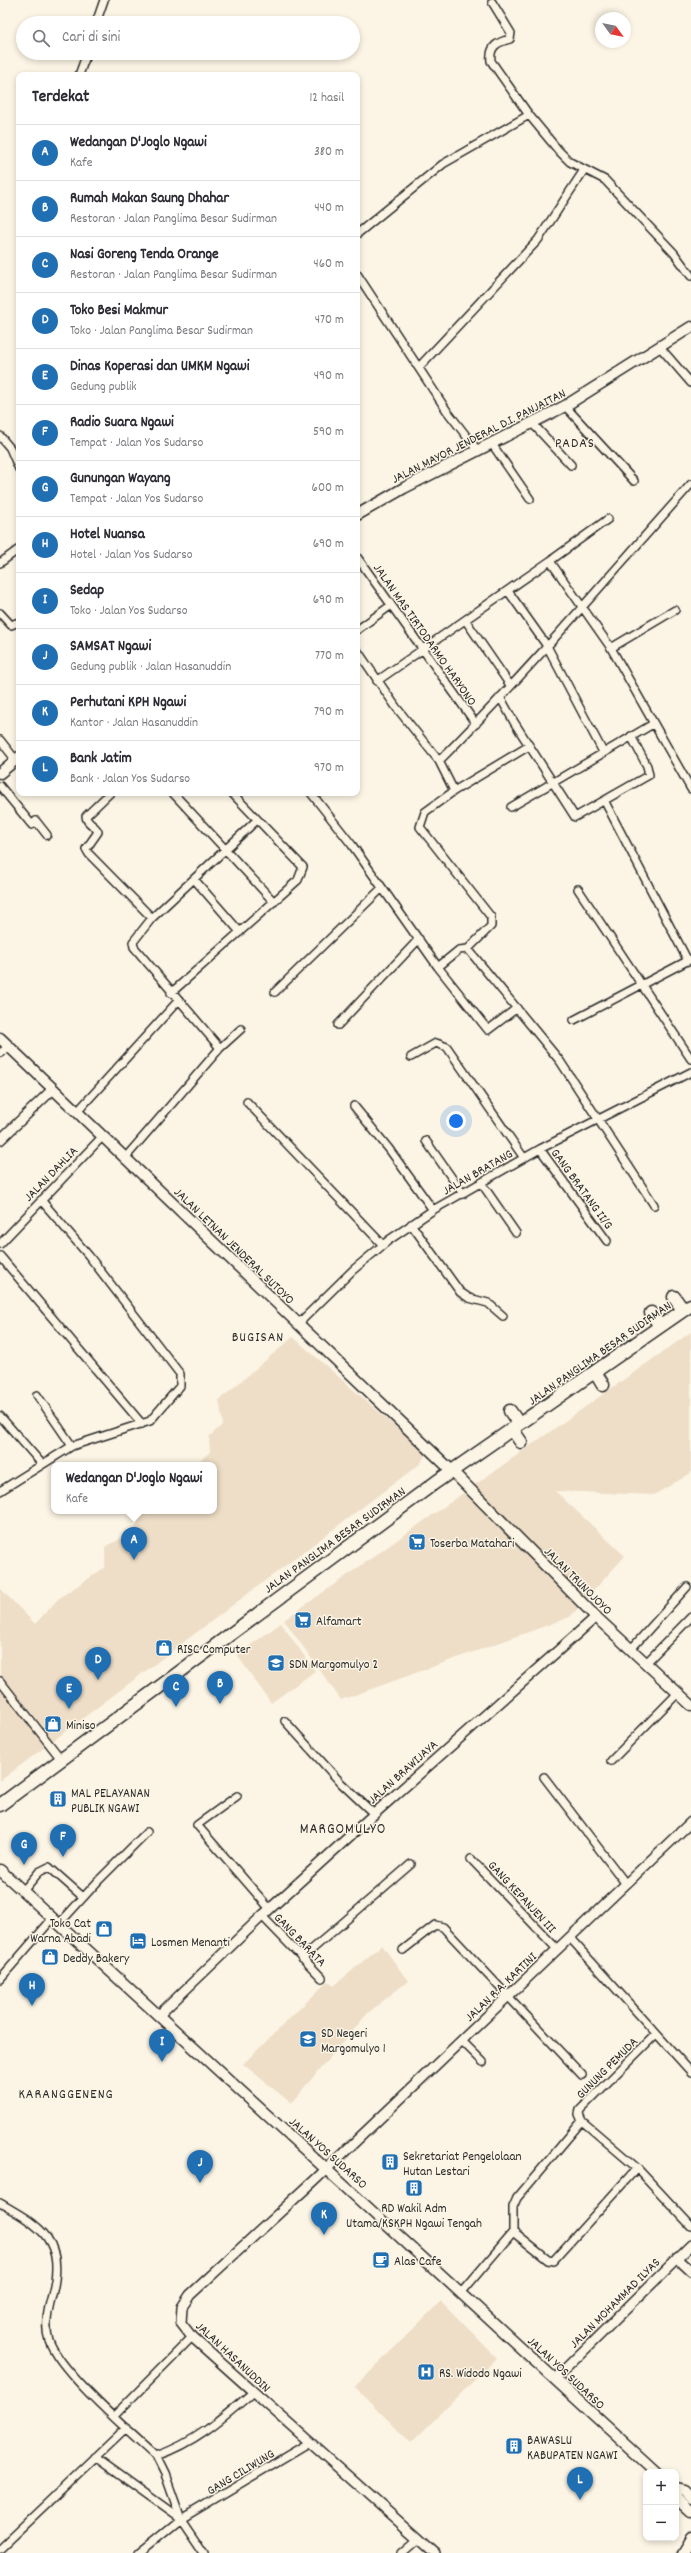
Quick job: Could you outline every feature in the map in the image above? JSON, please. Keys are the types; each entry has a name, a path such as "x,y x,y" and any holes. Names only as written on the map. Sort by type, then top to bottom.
{"main road":[{"name":"JALAN MAYOR JENDERAL D.I. PANJAITAN","path":"360,513 404,488 533,424 565,406 691,326"},
{"path":"0,772 16,759"},
{"name":"JALAN LETNAN JENDERAL SUTOYO","path":"0,1038 452,1471"},
{"path":"674,1297 687,1307"},
{"name":"JALAN PANGLIMA BESAR SUDIRMAN","path":"0,1804 452,1471 687,1307"},
{"path":"651,1313 660,1326"},
{"path":"595,1372 603,1385"},
{"path":"510,1411 521,1442"},
{"name":"JALAN TRUNOJOYO","path":"452,1471 596,1616 647,1662 691,1705"},
{"name":"JALAN YOS SUDARSO","path":"0,1870 556,2378 653,2469"},
{"path":"679,2489 684,2490 691,2497"},
{"path":"679,2500 691,2511"},
{"path":"682,2553 691,2538"}],"street":[{"path":"98,16 104,0"},
{"path":"492,2 511,33 510,39 498,42 490,55 492,61 529,115 570,162 605,180 664,241 691,276"},
{"path":"81,72 85,60"},
{"path":"360,232 443,164 529,115"},
{"path":"419,367 538,240 584,170"},
{"path":"360,278 447,411 478,451"},
{"path":"659,346 691,384"},
{"path":"565,406 634,481"},
{"path":"533,424 571,465"},
{"path":"0,436 10,448 16,462"},
{"path":"492,444 530,499"},
{"path":"439,760 476,724 510,685 584,607 691,484"},
{"path":"377,680 421,649 466,621 608,519"},
{"path":"0,563 16,551"},
{"name":"JALAN MAS TIRTODARMO HARYONO","path":"360,561 390,606 476,724"},
{"path":"550,561 584,607 611,648 653,724 690,784"},
{"path":"508,591 547,646 603,752"},
{"path":"360,628 390,606"},
{"path":"611,648 675,610"},
{"path":"0,613 12,625 16,623"},
{"path":"466,621 510,685"},
{"path":"360,654 377,680 439,760 454,791"},
{"path":"500,697 529,746 575,817 605,802 650,774 631,736"},
{"path":"511,807 553,781 653,724"},
{"path":"0,740 16,757"},
{"path":"438,967 459,950 468,950 491,926 491,917 420,828 425,812 454,791 529,746"},
{"path":"0,786 32,825 36,821 47,836"},
{"path":"107,796 86,816 87,822 96,828 98,832 86,849 89,854 152,918"},
{"path":"176,796 274,902"},
{"path":"171,993 298,880 303,868 235,796"},
{"path":"313,796 352,845 381,889 438,967 488,1030 517,1008"},
{"path":"574,1020 689,960 605,802"},
{"path":"220,1048 171,993 134,947 135,938 152,918 257,820"},
{"path":"194,879 240,932"},
{"path":"275,992 381,889"},
{"path":"578,889 691,1059"},
{"path":"338,1025 419,939"},
{"path":"468,950 560,1061 654,1205"},
{"path":"77,1112 178,1001"},
{"path":"125,1158 220,1048 241,1029"},
{"path":"411,1057 436,1043 447,1047 524,1158"},
{"path":"0,1053 9,1048"},
{"name":"JALAN BRATANG","path":"298,1324 353,1270 383,1245 433,1210 482,1184 540,1149 691,1072"},
{"path":"0,1140 53,1089"},
{"path":"247,1102 383,1245"},
{"path":"354,1106 390,1149 433,1210"},
{"name":"JALAN DAHLIA","path":"0,1244 102,1137"},
{"path":"426,1141 463,1194"},
{"name":"GANG BRATANG II/G","path":"540,1149 607,1241"},
{"path":"482,1184 516,1233"},
{"path":"0,1491 72,1446 142,1424 157,1414 180,1386 180,1374 89,1256 41,1200"},
{"path":"412,1224 460,1292 469,1298 488,1303 503,1316"},
{"path":"0,1256 142,1424"},
{"path":"37,1395 72,1446"},
{"path":"0,1416 42,1464"},
{"path":"632,1648 688,1586"},
{"name":"JALAN BRAWIJAYA","path":"160,2015 262,1916 596,1616"},
{"path":"647,1662 691,1617"},
{"path":"0,1681 61,1759"},
{"path":"611,1761 678,1693"},
{"path":"285,1721 341,1783 374,1814"},
{"path":"544,1777 626,1884"},
{"path":"237,1796 197,1825 270,1909"},
{"name":"JALAN R.A. KARTINI","path":"327,2168 691,1822"},
{"path":"0,1980 56,1921 83,1897 148,1832"},
{"name":"GANG KEPANJEN III","path":"471,1859 557,1949"},
{"path":"302,1958 410,1864"},
{"path":"24,1891 39,1872 49,1867 83,1897"},
{"name":"GANG BARATA","path":"262,1916 322,1978"},
{"path":"403,1950 435,1926 443,1927 507,1998 582,2075"},
{"path":"570,1938 691,2072"},
{"name":"GUNUNG PEMUDA","path":"513,2232 514,2207 517,2198 582,2121 579,2114 580,2110 656,2034"},
{"path":"462,2041 483,2062"},
{"path":"582,2121 637,2168 691,2226"},
{"name":"JALAN HASANUDDIN","path":"327,2168 190,2295 182,2307 181,2323 192,2338 434,2553"},
{"path":"462,2292 513,2232 548,2260 553,2261 637,2168"},
{"path":"0,2203 36,2223 51,2244 56,2259 53,2290 48,2311 49,2340 67,2369 156,2456 165,2474 182,2520 204,2553"},
{"name":"JALAN MOHAMMAD ILYAS","path":"556,2378 691,2244"},
{"path":"678,2258 691,2271"},
{"path":"114,2416 192,2338"},
{"path":"156,2456 176,2449 213,2427 253,2392"},
{"path":"0,2548 126,2428"},
{"name":"GANG CILIWUNG","path":"139,2553 182,2520 310,2442"},
{"path":"95,2457 182,2520"},
{"path":"402,2553 418,2539"}],"shaded area":[{"path":"691,1332 691,1473 654,1495 555,1491 625,1556 570,1617 341,1700 284,1620"},
{"path":"293,1337 426,1453 421,1463 0,1781 0,1588 35,1624 58,1599 105,1567 105,1547 133,1532 142,1514 217,1514 217,1462 198,1462 210,1452 209,1437 223,1424 219,1400"},
{"name":"SDN Margomulyo 2","path":"281,1623 315,1671 271,1703 237,1655"},
{"name":"SD Negeri Margomulyo 1","path":"382,1945 408,1981 368,2013 291,2103 243,2064 328,1981 334,1986"},
{"name":"RS. Widodo Ngawi","path":"441,2301 497,2358 411,2443 355,2387"}],"place":[{"name":"Toserba Matahari","path":"417,1542"},
{"name":"Wedangan D'Joglo Ngawi","path":"134,1560"},
{"name":"Alfamart","path":"303,1620"},
{"name":"RISC Computer","path":"164,1648"},
{"name":"SDN Margomulyo 2","path":"276,1663"},
{"name":"Toko Besi Makmur","path":"98,1680"},
{"name":"Rumah Makan Saung Dhahar","path":"220,1704"},
{"name":"Nasi Goreng Tenda Orange","path":"176,1707"},
{"name":"Dinas Koperasi dan UMKM Ngawi","path":"69,1709"},
{"name":"Miniso","path":"53,1724"},
{"name":"MAL PELAYANAN PUBLIK NGAWI","path":"58,1799"},
{"name":"Radio Suara Ngawi","path":"63,1857"},
{"name":"Gunungan Wayang","path":"24,1865"},
{"name":"Toko Cat Warna Abadi","path":"104,1929"},
{"name":"Losmen Menanti","path":"138,1941"},
{"name":"Deddy Bakery","path":"50,1957"},
{"name":"Hotel Nuansa","path":"32,2006"},
{"name":"SD Negeri Margomulyo 1","path":"308,2039"},
{"name":"Sedap","path":"162,2062"},
{"name":"Sekretariat Pengelolaan Hutan Lestari","path":"390,2162"},
{"name":"SAMSAT Ngawi","path":"200,2183"},
{"name":"RD Wakil Adm Utama/KSKPH Ngawi Tengah","path":"414,2188"},
{"name":"Perhutani KPH Ngawi","path":"324,2235"},
{"name":"Alas Cafe","path":"381,2260"},
{"name":"RS. Widodo Ngawi","path":"426,2372"},
{"name":"BAWASLU KABUPATEN NGAWI","path":"514,2446"},
{"name":"Bank Jatim","path":"580,2500"}],"district":[{"name":"PADAS","path":"575,442"},
{"name":"BUGISAN","path":"258,1336"},
{"name":"MARGOMULYO","path":"343,1828"},
{"name":"KARANGGENENG","path":"66,2093"}]}
